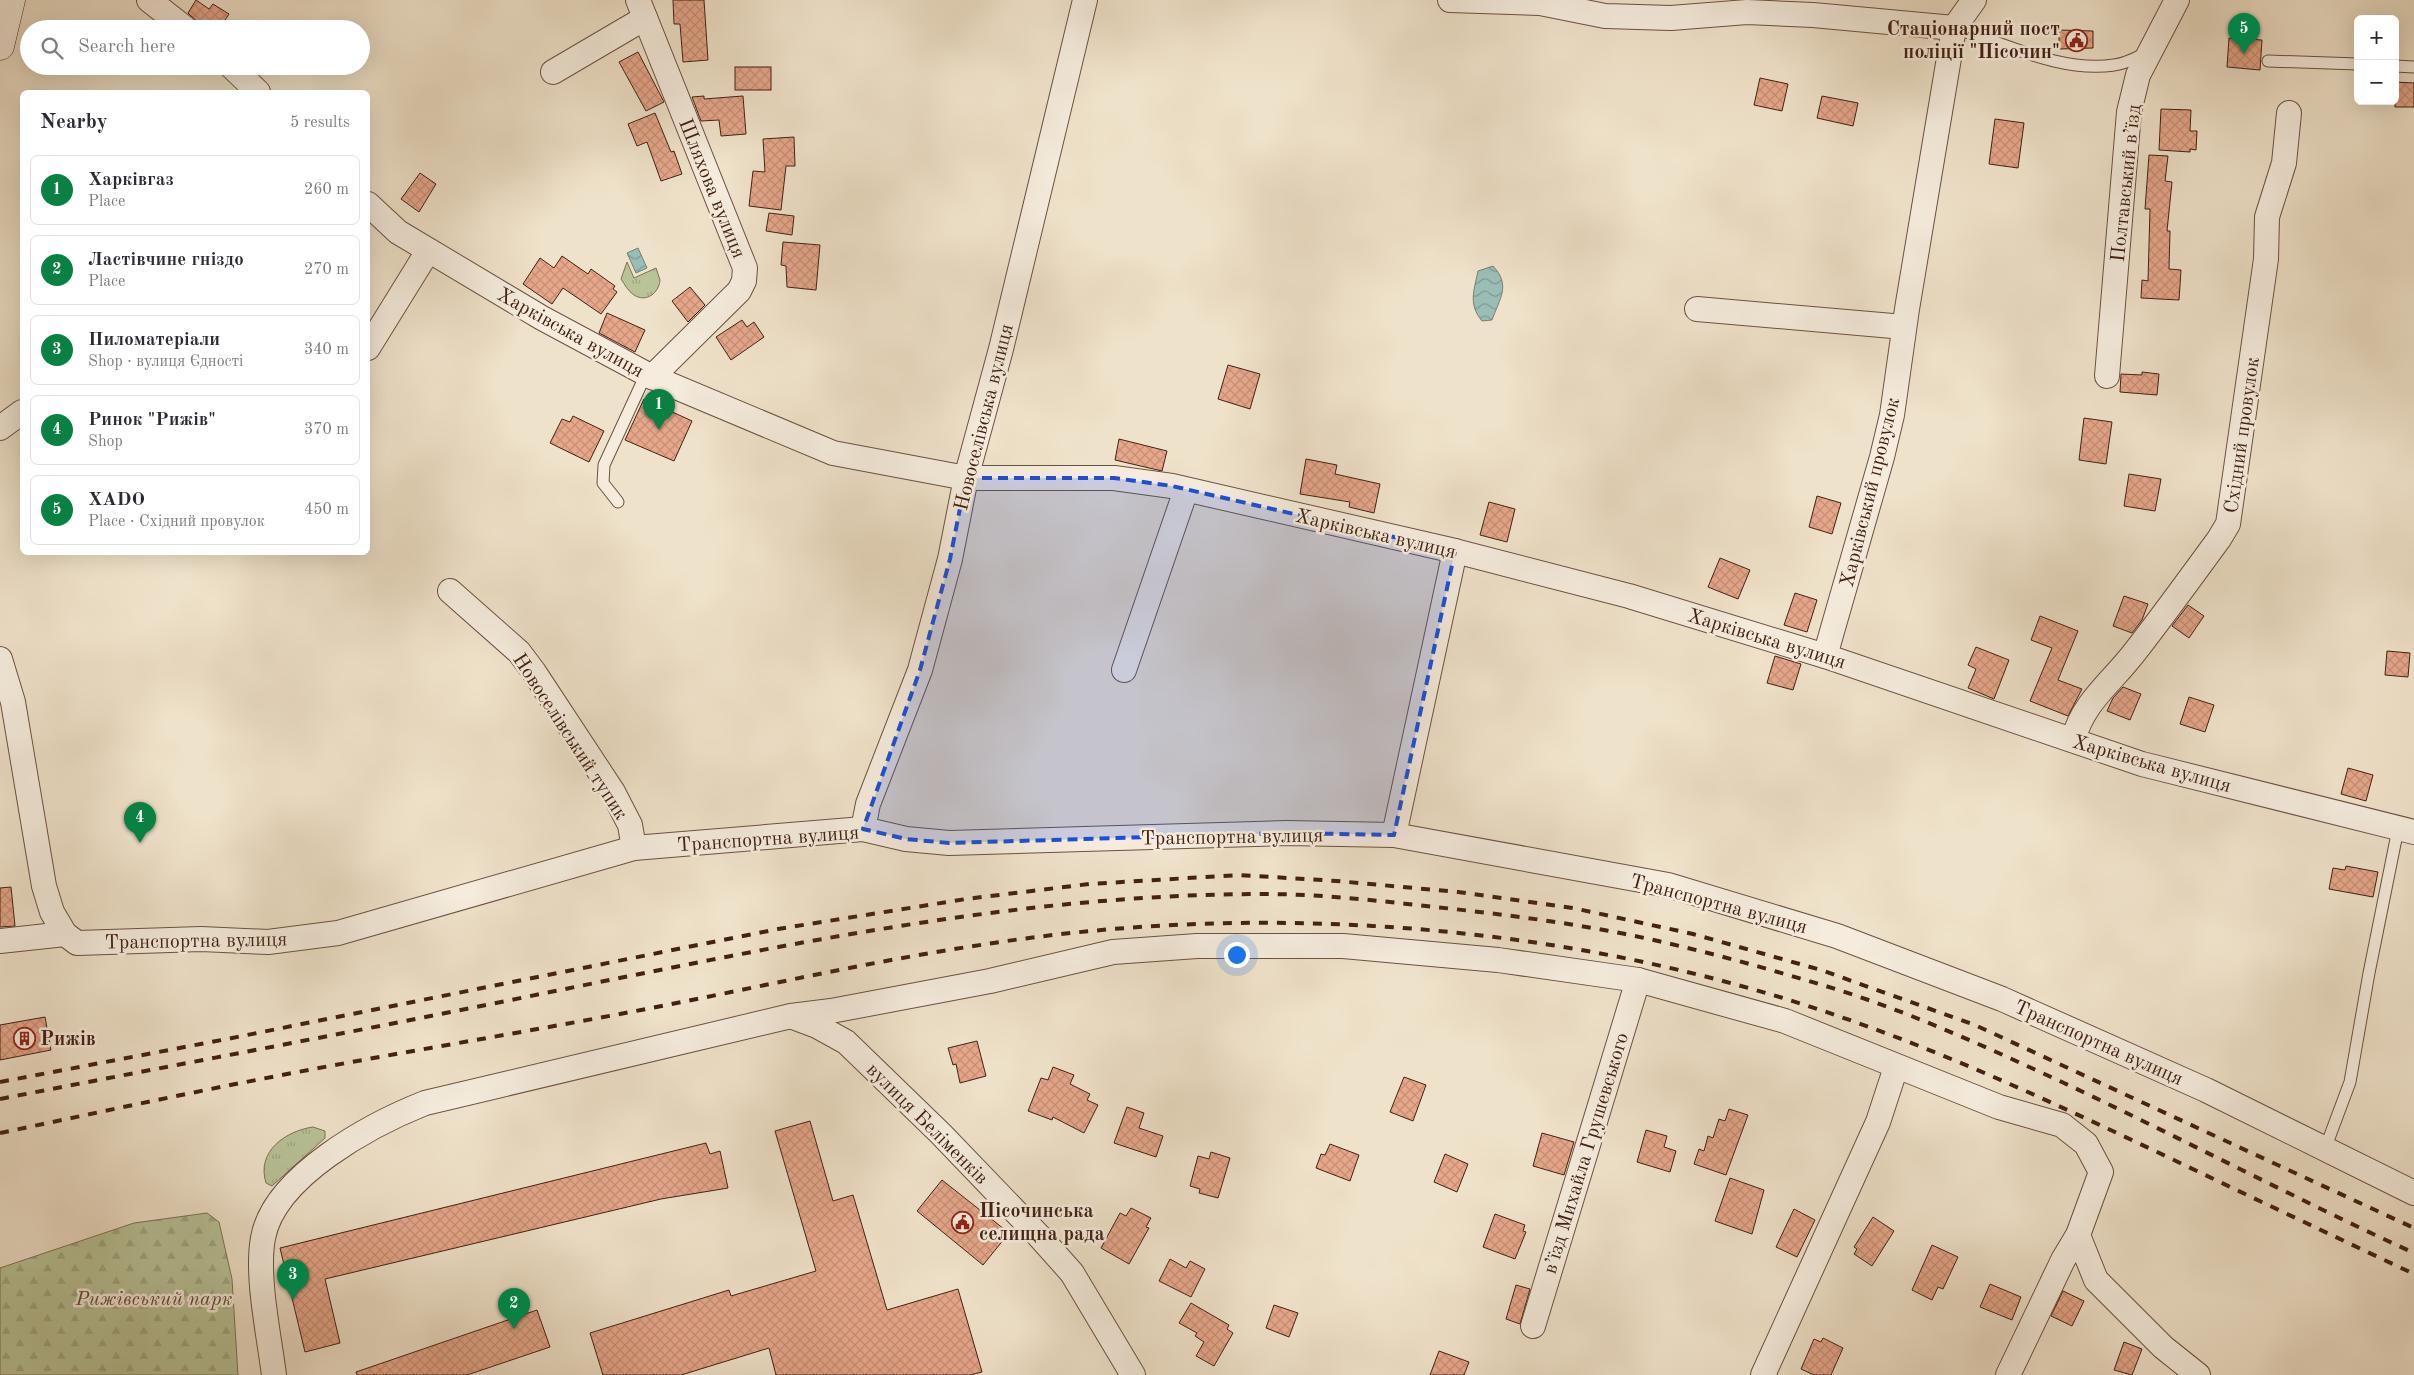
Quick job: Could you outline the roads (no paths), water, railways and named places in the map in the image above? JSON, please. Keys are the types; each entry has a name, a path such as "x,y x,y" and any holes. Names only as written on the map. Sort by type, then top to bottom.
{"street":[{"path":"0,46 11,0"},
{"path":"149,0 175,20"},
{"name":"Новоселівська вулиця","path":"863,829 868,804 920,670 950,559 966,478 1001,349 1085,0"},
{"path":"1450,0 1540,4 1606,16 1671,18 1747,12 1813,15 1954,28"},
{"name":"Харківський провулок","path":"1825,656 1882,457 1892,414 1904,327 1954,28 1974,0"},
{"name":"Полтавський в’їзд","path":"2107,376 2129,112 2138,75 2177,0"},
{"path":"553,72 642,9"},
{"name":"Шляхова вулиця","path":"642,9 743,263 745,275 739,291 649,375"},
{"path":"240,75 256,90"},
{"name":"Східний провулок","path":"2073,740 2078,722 2086,709 2107,682 2133,655 2219,539 2228,524 2266,259 2266,217 2284,163 2290,113"},
{"name":"Харківська вулиця","path":"370,206 398,232 542,318 649,375 833,454 966,478 1114,478 1186,490 1455,550 1629,596 1825,656 2142,764 2406,830"},
{"path":"370,345 428,251"},
{"path":"1697,309 1904,327"},
{"path":"0,428 20,413"},
{"path":"1124,670 1186,490"},
{"path":"1394,835 1455,550"},
{"name":"Новоселівський тупик","path":"450,591 519,652 534,672 612,792 630,825 634,848"},
{"path":"0,659 13,702 44,886 52,912 65,934"},
{"name":"Транспортна вулиця","path":"0,942 65,934 77,943 201,939 268,942 338,932 634,848 863,829 906,839 949,843 1287,833 1394,835 1668,885 1837,936 2002,999 2206,1090 2414,1193"},
{"path":"274,1375 261,1267 263,1236 269,1220 283,1197 310,1170 326,1157 390,1117 425,1103 791,1016 831,1011 981,982 1113,952 1197,946 1343,946 1498,960 1638,980 1785,1021 1999,1107 2062,1125 2086,1144 2101,1172 2078,1235 2063,1260 2008,1375"},
{"name":"в’їзд Михайла Грушевського","path":"1533,1326 1638,980"},
{"name":"вулиця Беліменків","path":"791,1016 817,1026 846,1042 941,1134 1039,1236 1072,1273 1133,1375"},
{"path":"1763,1375 1878,1122 1896,1067"},
{"path":"2078,1235 2096,1280 2163,1347 2198,1375"}],"lane":[{"path":"1954,28 2056,62 2089,66 2115,65 2151,51"},
{"path":"2268,61 2354,64"},
{"path":"2399,66 2414,67"},
{"path":"618,502 603,483 604,465 649,375"},
{"path":"2325,1149 2350,1082 2369,973 2406,830"}],"water":[{"path":"638,248 647,268 636,273 627,253"},
{"path":"1493,266 1502,279 1501,298 1492,320 1482,321 1475,309 1473,297 1475,285 1478,271"}],"railway":[{"path":"0,1082 227,1039 778,929 966,899 1089,884 1239,875 1337,881 1458,892 1573,908 1693,934 1821,970 1975,1025 2414,1228"},
{"path":"0,1099 731,956 907,925 996,912 1174,896 1263,894 1325,896 1476,911 1600,929 1722,957 1851,994 1943,1029 2034,1069 2414,1253"},
{"path":"0,1133 295,1072 684,1002 857,967 987,944 1079,932 1173,925 1267,923 1362,925 1457,933 1551,945 1644,962 1734,984 1795,1002 1913,1044 2028,1092 2414,1274"}],"place":[{"name":"Стаціонарний пост поліції \"Пісочин\"","path":"2076,40"},
{"name":"XADO","path":"2244,54"},
{"name":"Харківгаз","path":"659,430"},
{"name":"Ринок \"Рижів\"","path":"140,843"},
{"name":"Рижів","path":"24,1038"},
{"name":"Пісочинська селищна рада","path":"963,1222"},
{"name":"Пиломатеріали","path":"293,1300"},
{"name":"Ластівчине гніздо","path":"514,1329"}],"park label":[{"name":"Рижівський парк","path":"154,1298"}]}
